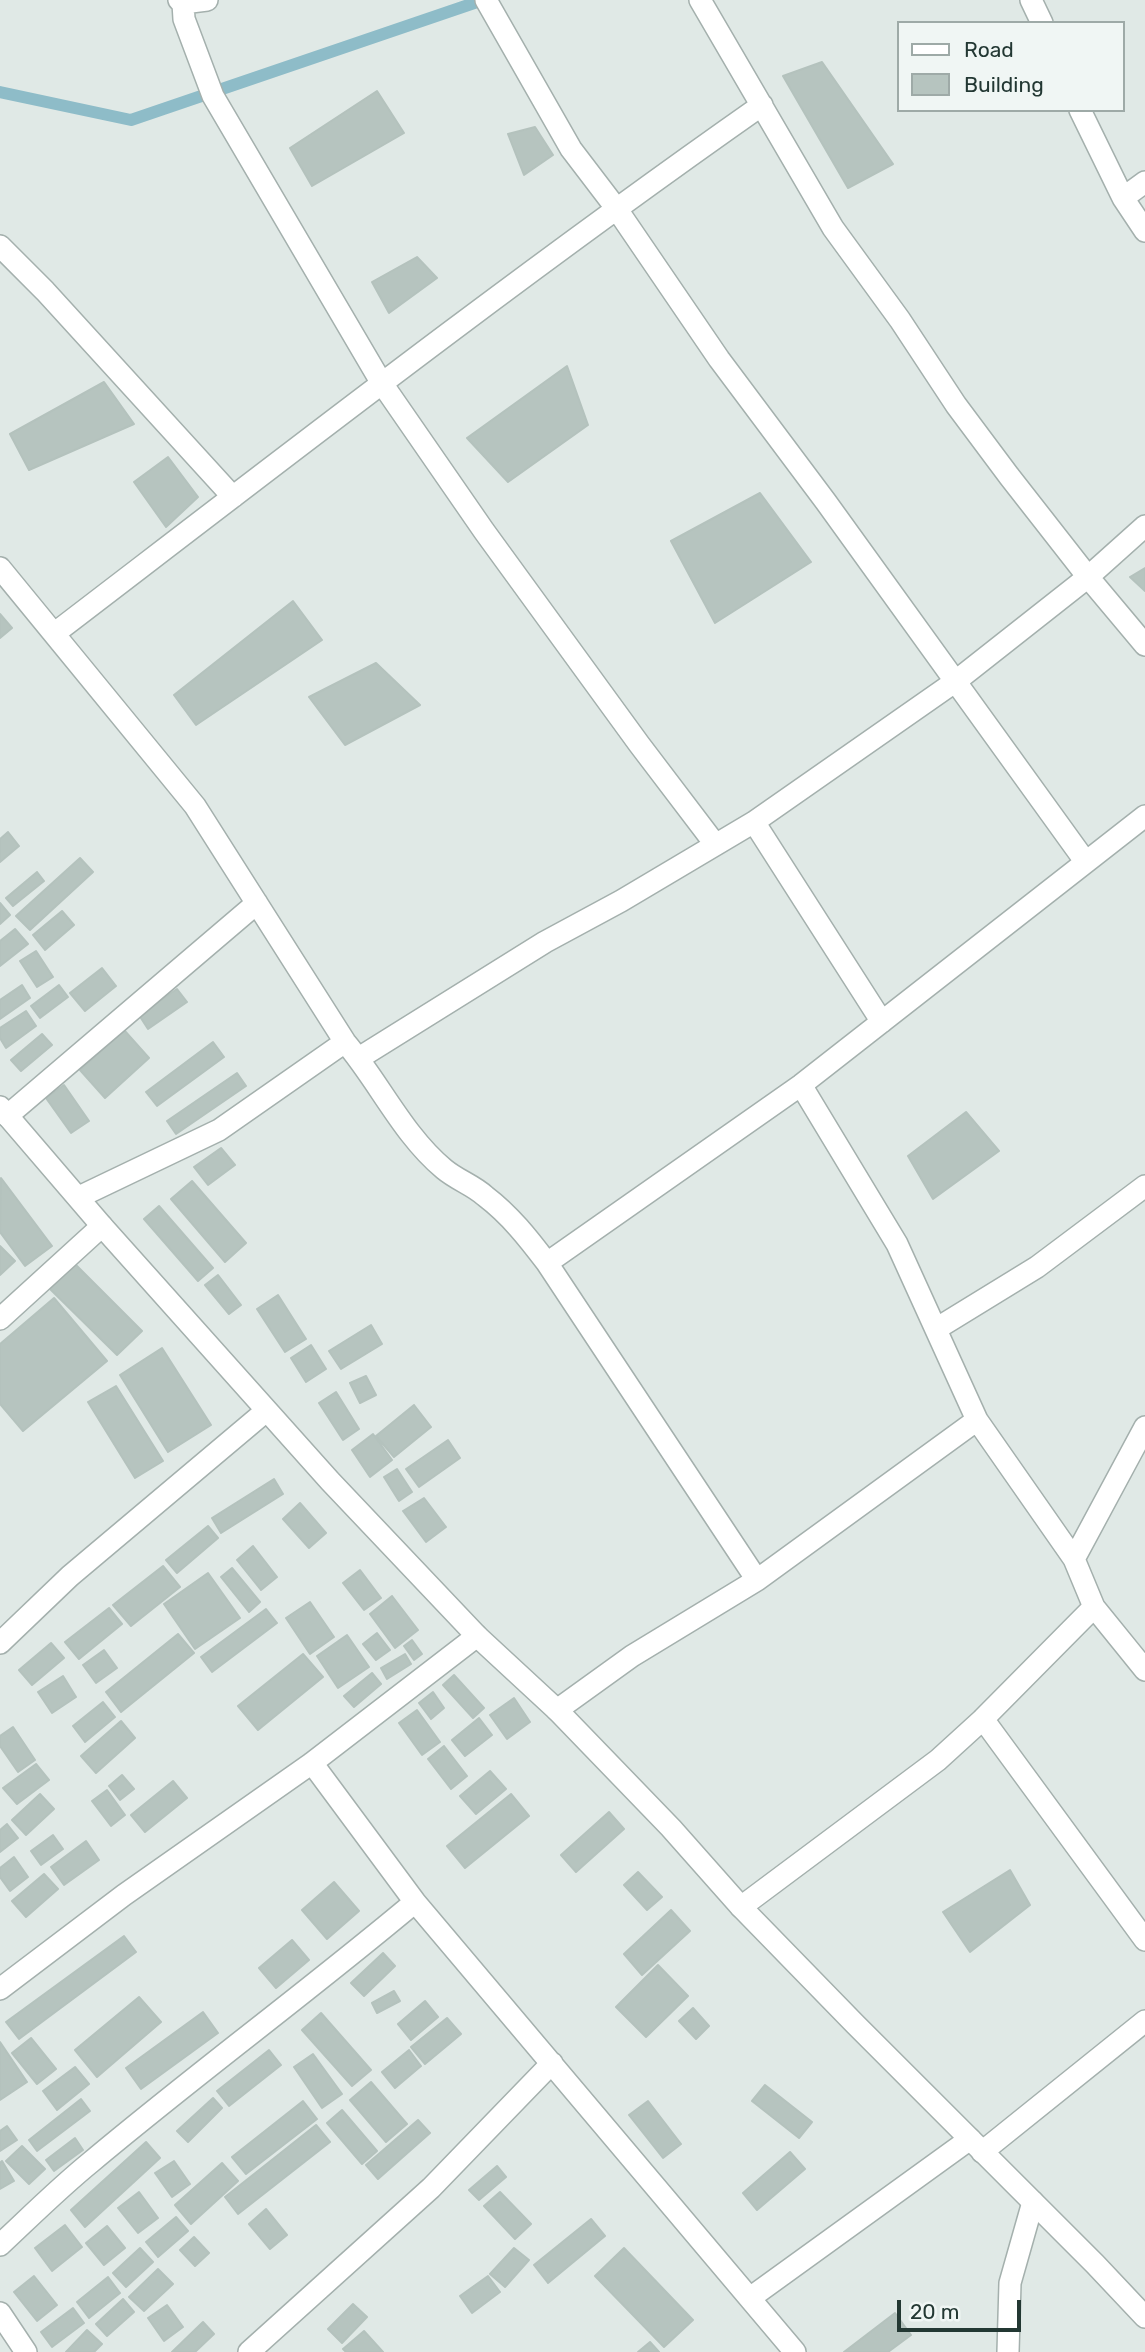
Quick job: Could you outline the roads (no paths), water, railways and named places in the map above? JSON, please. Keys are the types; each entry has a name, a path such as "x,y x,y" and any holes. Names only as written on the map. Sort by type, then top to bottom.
{"street":[{"path":"207,0 181,1 184,19 213,96 381,382 484,531 715,844"},
{"path":"700,0 833,228 971,425 1088,577 1145,645"},
{"path":"1031,0 1041,21"},
{"path":"486,2 571,149 616,208 719,359 826,502 1085,861"},
{"path":"55,633 381,382 616,208 762,105"},
{"path":"1081,112 1123,198 1145,231"},
{"path":"1123,198 1145,182"},
{"path":"0,246 233,497"},
{"path":"359,1058 489,976 754,822 956,681 1088,577 1145,526"},
{"path":"0,568 195,806 345,1042 359,1058 412,1136 444,1170 483,1194 516,1222 547,1263 757,1580"},
{"path":"547,1263 801,1085 1145,816"},
{"path":"754,822 882,1022"},
{"path":"257,903 4,1111 266,1411 477,1636 556,1710 671,1828 741,1907 1145,2317"},
{"path":"79,1198 219,1129 345,1042"},
{"path":"801,1085 897,1244 977,1420 1074,1559 1094,1606 1145,1670"},
{"path":"936,1329 1037,1267 1145,1186"},
{"path":"0,1318 102,1226"},
{"path":"0,1643 70,1576 266,1411"},
{"path":"556,1710 632,1656 757,1580 977,1420"},
{"path":"1074,1559 1145,1427"},
{"path":"741,1907 938,1759 983,1719 1094,1606"},
{"path":"0,1989 124,1895 312,1763 477,1636"},
{"path":"983,1719 1145,1940"},
{"path":"312,1763 415,1902 795,2352"},
{"path":"0,2245 99,2155 268,2018 336,1968 415,1902"},
{"path":"750,2298 976,2145 1145,2021"},
{"path":"249,2352 431,2188 552,2063"},
{"path":"1006,2350 1010,2283 1033,2202"},
{"path":"0,2313 26,2352"}],"waterway":[{"path":"0,92 131,120 483,0"}]}
